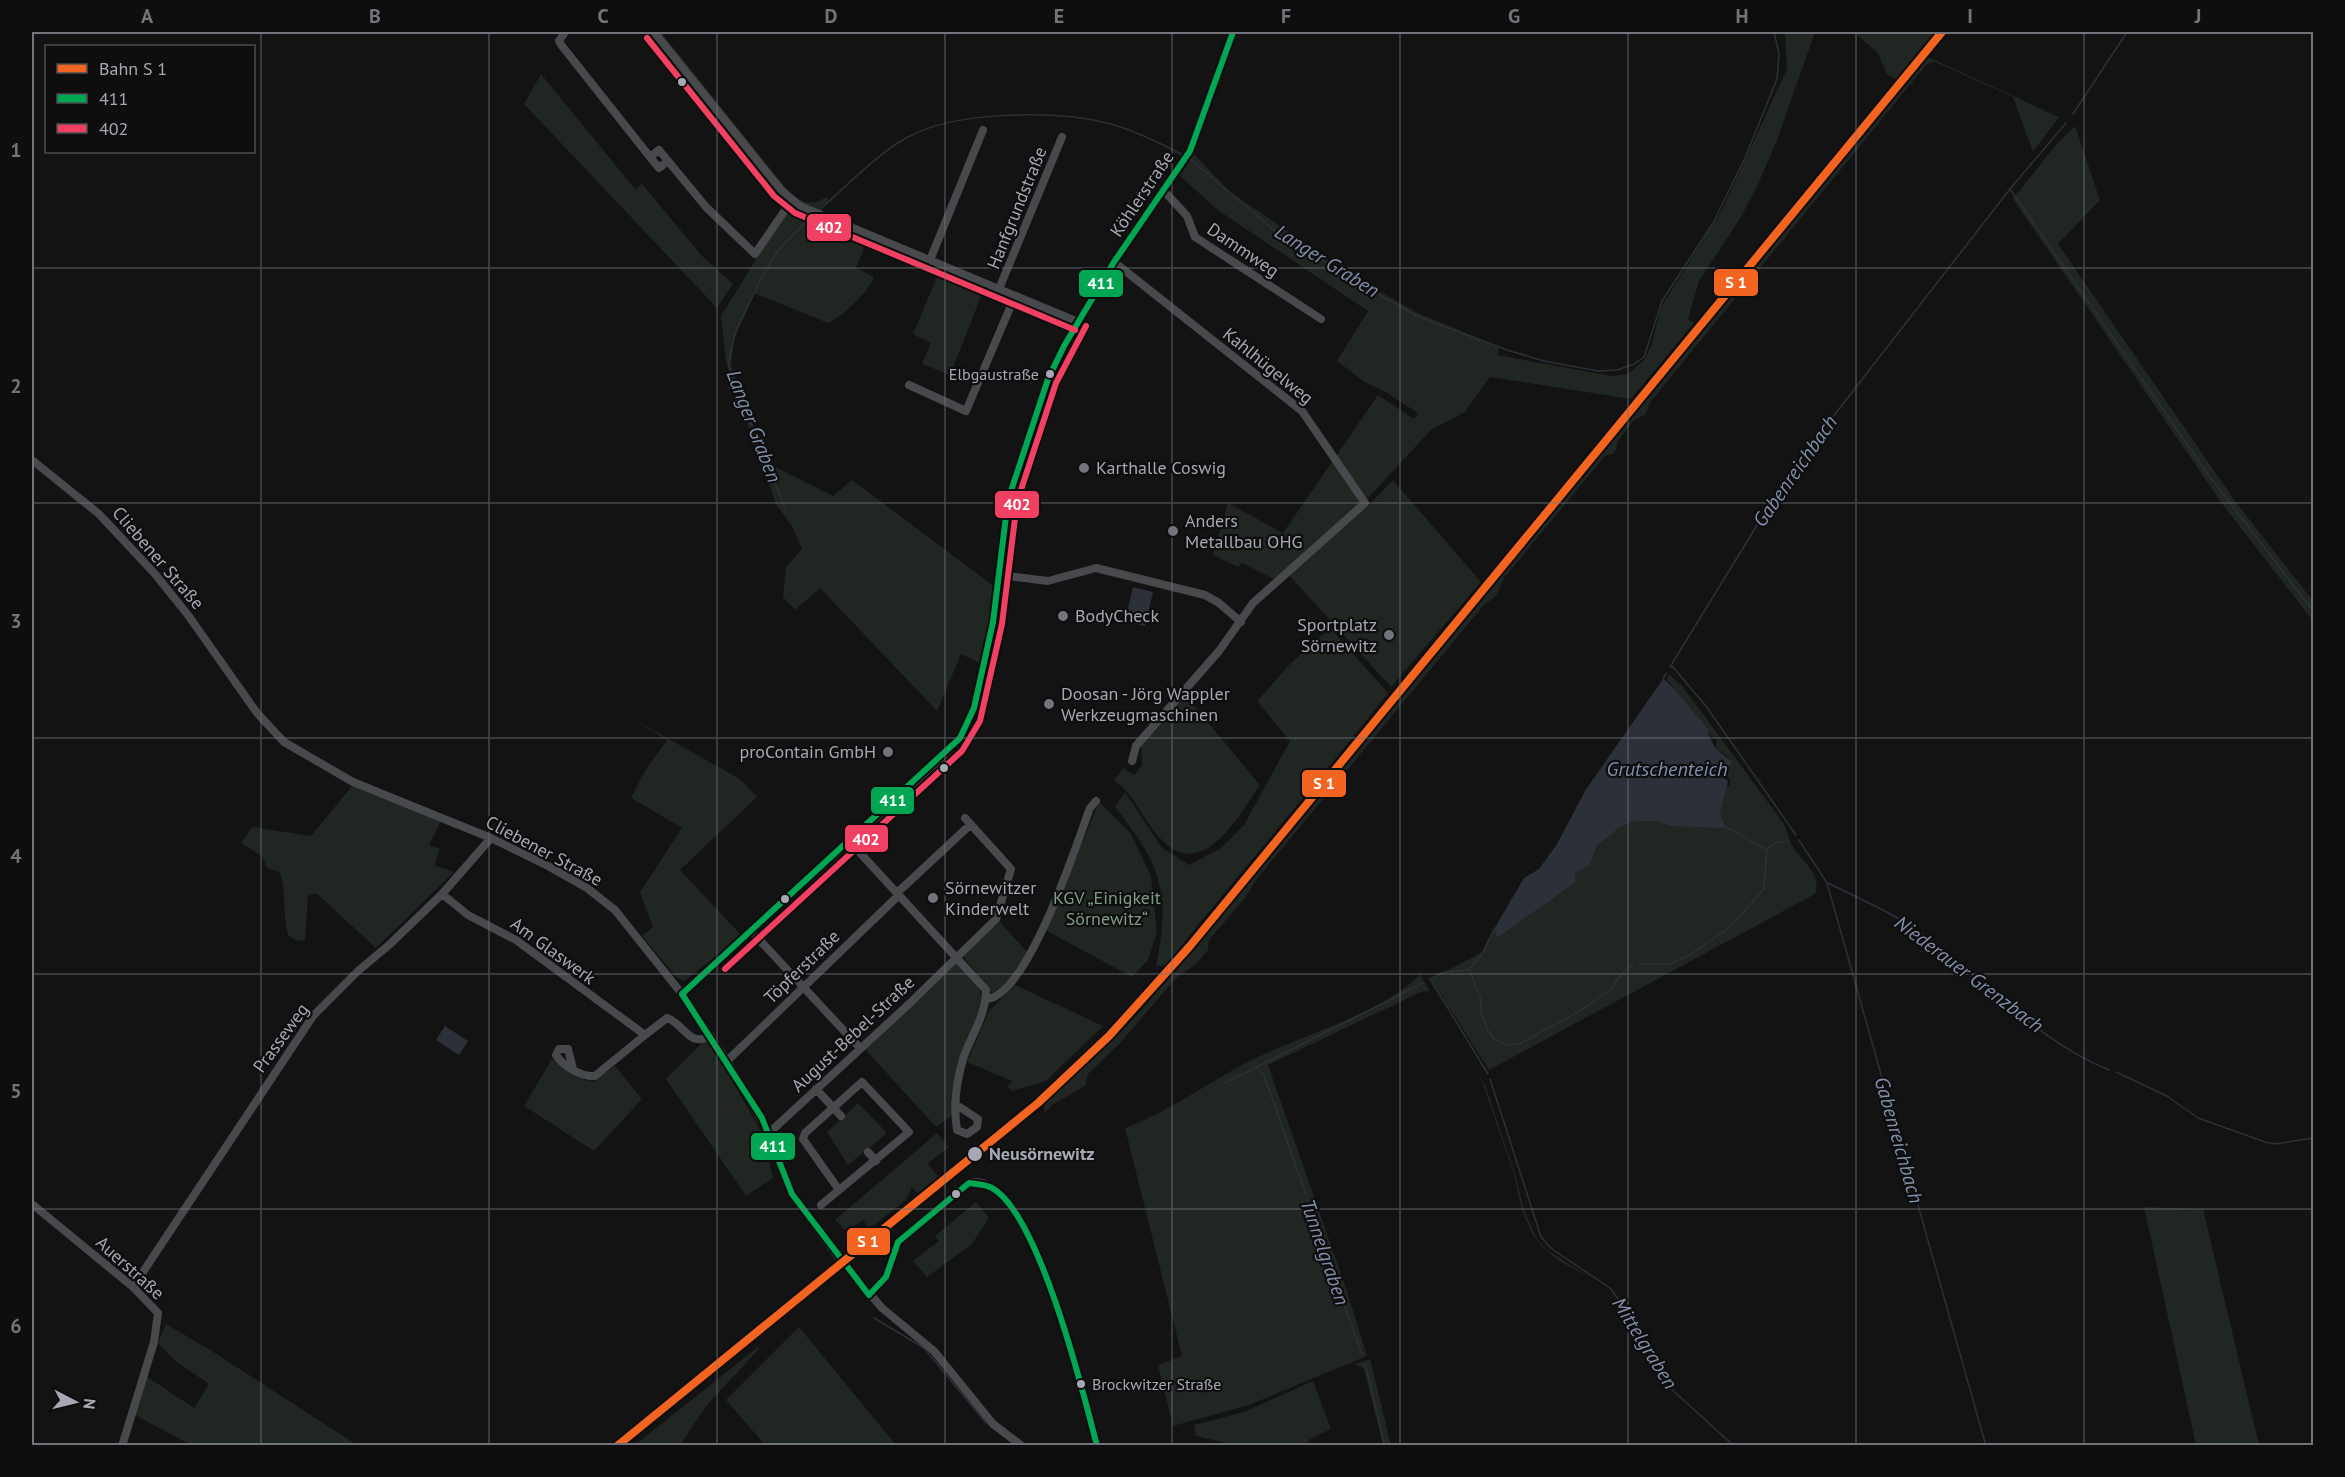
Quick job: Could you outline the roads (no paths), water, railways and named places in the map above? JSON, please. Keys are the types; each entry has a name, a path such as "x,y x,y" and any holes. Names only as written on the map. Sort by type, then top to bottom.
{"street":[{"path":"565,32 559,41 562,46 650,157 659,150 716,218 755,254 792,200"},
{"path":"654,32 792,200 816,213 1078,322"},
{"name":"Köhlerstraße","path":"682,994 944,755 964,732 974,708 986,656 1008,500 1048,379 1078,322 1114,262 1190,151 1233,32"},
{"path":"930,260 983,130"},
{"name":"Hanfgrundstraße","path":"999,290 1062,137"},
{"name":"Dammweg","path":"1164,191 1187,216 1195,237 1321,319"},
{"name":"Kahlhügelweg","path":"1114,262 1302,411 1365,503 1263,594 1240,622"},
{"path":"909,385 966,411 1015,296"},
{"name":"Cliebener Straße","path":"32,460 99,514 141,557 188,615 257,713 284,742 353,782 491,838 572,879 601,898 620,916 682,994 728,1061 769,1133 792,1194 850,1273 869,1295 934,1351 993,1424 1023,1446"},
{"path":"999,575 1048,581 1085,569 1105,569 1205,595 1219,603 1240,622 1206,667 1136,746 1132,761"},
{"path":"986,999 994,999 1002,993 1033,952 1090,808 1096,801"},
{"name":"Töpferstraße","path":"728,1061 898,894 968,821"},
{"name":"August-Bebel-Straße","path":"769,1133 996,919 1011,869 968,821"},
{"name":"Prasseweg","path":"133,1287 313,1016 358,970 389,945 442,894 491,838"},
{"path":"850,842 986,990 986,999 957,1080 956,1104"},
{"name":"Am Glaswerk","path":"442,894 468,915 516,940 645,1035"},
{"path":"752,932 860,1048"},
{"path":"573,1069 587,1076 599,1074 667,1018 692,1039 699,1040 711,1036"},
{"path":"821,1205 909,1132 862,1082 806,1133 803,1139 839,1190"},
{"path":"816,1089 841,1116"},
{"path":"868,1152 876,1161"},
{"path":"869,1295 886,1277 898,1242 969,1183 979,1180 987,1183 1018,1216 1046,1277 1068,1338 1097,1446"},
{"name":"Auerstraße","path":"32,1204 133,1287 158,1313 154,1342 122,1446"}],"water":[{"path":"1133,587 1153,592 1145,626 1125,621"},
{"name":"Grutschenteich","path":"1663,679 1709,729 1708,734 1716,749 1732,762 1722,776 1728,781 1720,814 1726,828 1670,826 1656,821 1637,821 1620,827 1597,846 1590,864 1575,875 1575,883 1497,938 1494,929 1524,878 1539,869 1557,844 1585,791"},
{"path":"445,1026 468,1041 459,1055 436,1040"}],"waterway":[{"name":"Langer Graben","path":"1190,159 1281,236 1419,317 1507,350 1544,361 1598,371 1617,370 1634,364 1644,357 1662,301 1713,223 1745,158 1777,79 1779,54 1774,32"},
{"name":"Gabenreichbach","path":"2073,114 2127,32"},
{"name":"Langer Graben","path":"819,210 874,161 908,137 928,128 978,118 1034,115 1086,119 1126,129 1183,155"},
{"name":"Gabenreichbach","path":"1670,667 1759,522 1825,427 2010,189 2066,123"},
{"path":"2010,189 2207,473 2314,612"},
{"name":"Langer Graben","path":"786,510 728,365 735,333 765,271 780,248 813,215"},
{"name":"Gabenreichbach","path":"1672,666 1706,706 1796,835"},
{"path":"1663,679 1666,673"},
{"path":"1726,828 1767,849 1775,843 1789,841"},
{"name":"Gabenreichbach","path":"1799,840 1827,883 1986,1446"},
{"path":"1639,964 1669,964 1688,956 1729,928 1764,889 1767,849"},
{"name":"Niederauer Grenzbach","path":"1828,883 1904,922 1950,955 2037,1028 2060,1044 2109,1070"},
{"name":"Mittelgraben","path":"1488,1074 1430,979 1444,972 1469,970 1483,952 1494,929"},
{"path":"1469,970 1480,996 1481,1012 1487,1029 1494,1039 1508,1045 1519,1044 1578,1012 1611,989 1622,973 1634,965"},
{"path":"1257,1067 1423,983"},
{"name":"Tunnelgraben","path":"1224,1083 1257,1067 1264,1075 1362,1355"},
{"name":"Niederauer Grenzbach","path":"2116,1072 2167,1096 2198,1118 2265,1142 2275,1144 2314,1138"},
{"name":"Mittelgraben","path":"1490,1079 1541,1237 1552,1249 1610,1288 1628,1312 1669,1387 1734,1446"},
{"path":"874,1318 924,1348 986,1423"},
{"name":"Tunnelgraben","path":"1365,1364 1385,1446"}],"place":[{"name":"Elbgaustraße","path":"1050,374"},
{"name":"Karthalle Coswig","path":"1084,468"},
{"name":"Anders Metallbau OHG","path":"1173,531"},
{"name":"BodyCheck","path":"1063,616"},
{"name":"Sportplatz Sörnewitz","path":"1389,635"},
{"name":"Doosan - Jörg Wappler Werkzeugmaschinen","path":"1049,704"},
{"name":"proContain GmbH","path":"888,752"},
{"name":"Sörnewitzer Kinderwelt","path":"933,898"},
{"name":"Neusörnewitz","path":"975,1154"},
{"name":"Brockwitzer Straße","path":"1081,1384"}],"park label":[{"name":"KGV „Einigkeit Sörnewitz“","path":"1107,908"}]}
